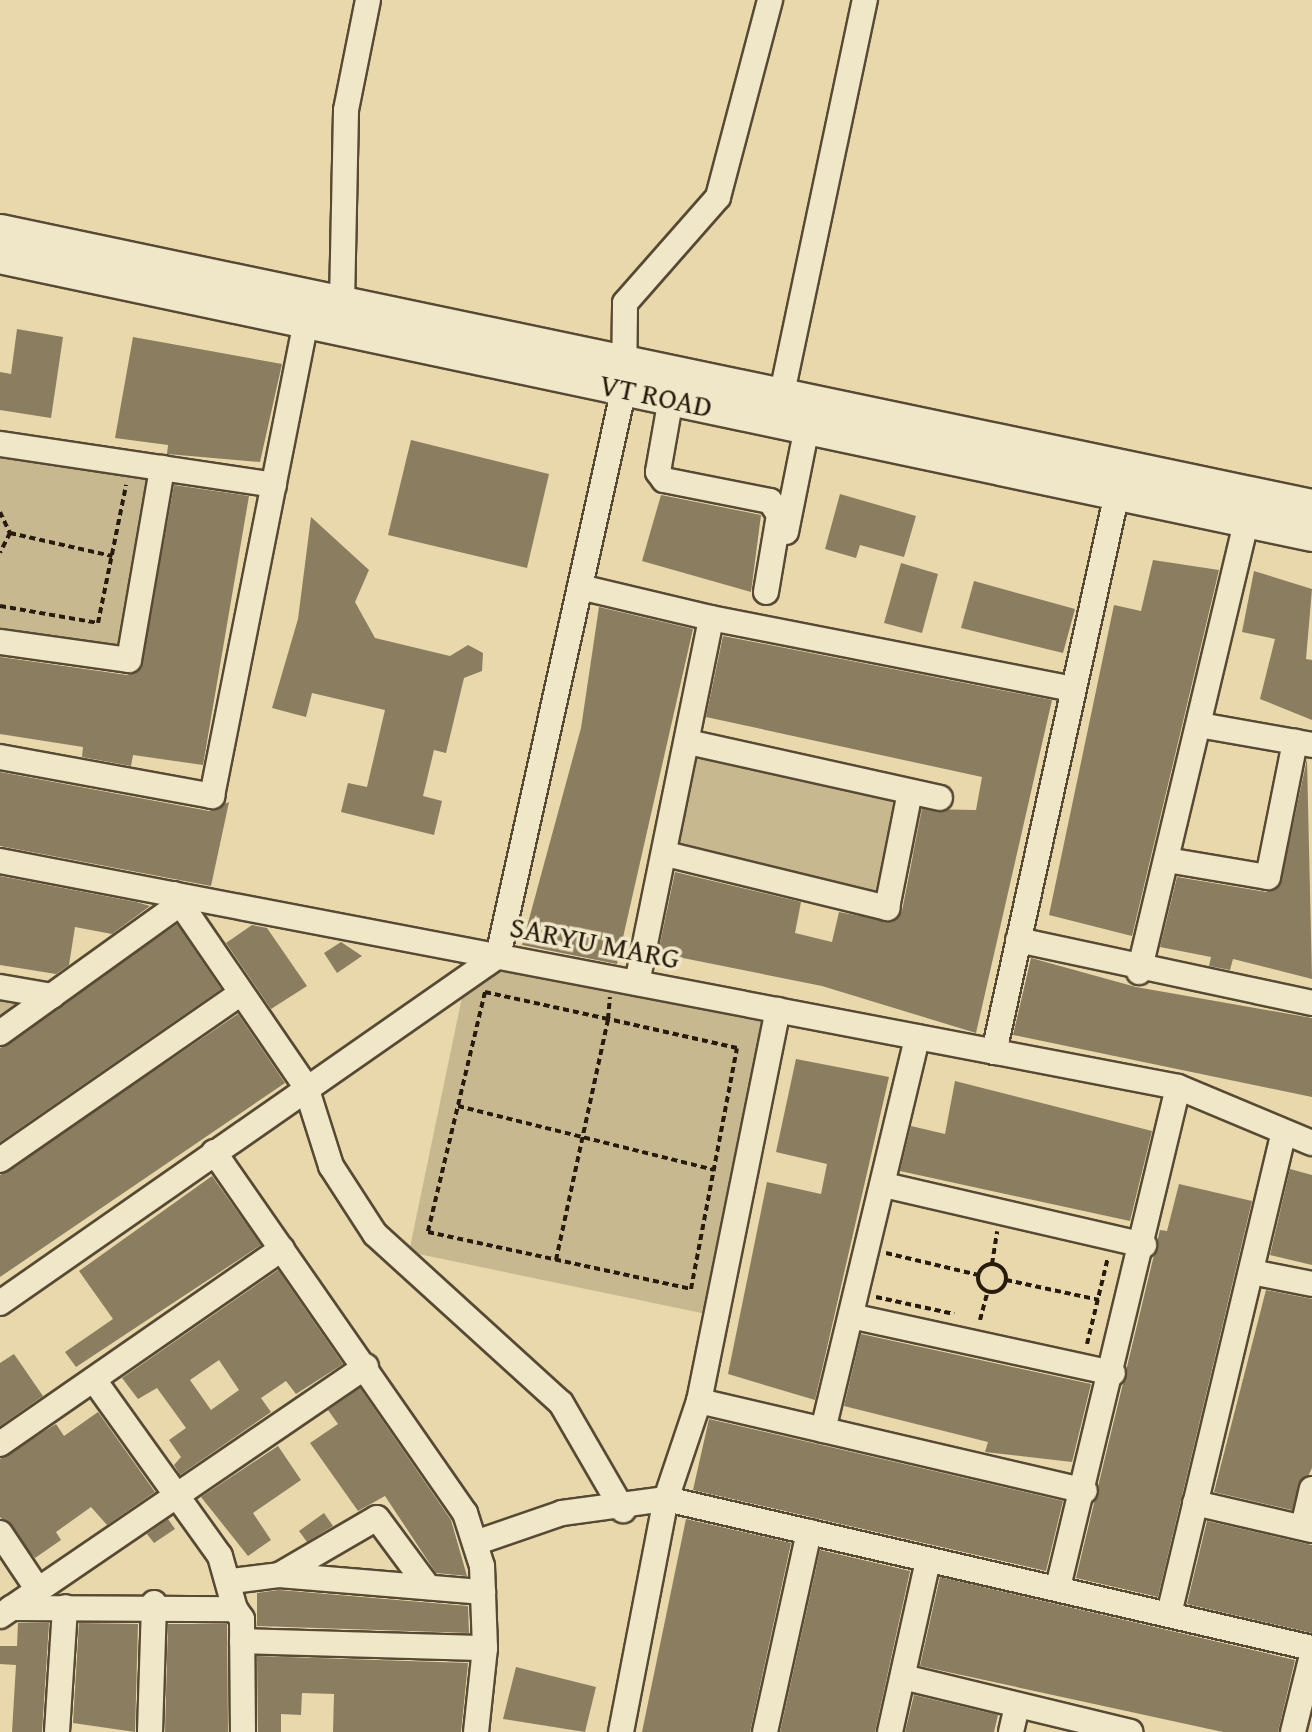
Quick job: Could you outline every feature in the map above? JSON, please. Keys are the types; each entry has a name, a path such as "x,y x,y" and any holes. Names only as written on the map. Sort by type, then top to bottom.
{"street":[{"path":"342,303 346,110 368,0"},
{"path":"0,1303 498,956 624,373 625,303 718,197 770,0"},
{"path":"782,393 865,0"},
{"name":"VT ROAD","path":"0,232 342,303 624,373 671,398 1312,534"},
{"name":"VT ROAD","path":"0,256 306,321 624,373 782,393 1312,507"},
{"path":"0,757 212,796 306,321"},
{"path":"671,398 658,472 664,480 770,501 779,515 766,592"},
{"path":"767,629 807,427"},
{"path":"0,444 274,485"},
{"path":"0,642 129,660 162,468"},
{"path":"994,1052 1117,493"},
{"path":"1139,972 1247,520"},
{"path":"580,587 711,618 1073,689"},
{"path":"637,983 666,854 711,618"},
{"path":"1167,860 1268,877 1303,744 1199,725"},
{"path":"688,742 940,798"},
{"path":"666,854 887,908 910,792"},
{"name":"SARYU MARG","path":"0,861 176,900 498,956 1178,1087 1283,1136 1312,1143"},
{"path":"0,1033 176,900 306,1087 331,1166 375,1234 561,1403 623,1510"},
{"path":"1018,940 1139,972 1312,1003"},
{"path":"0,987 52,996"},
{"path":"0,1160 240,994"},
{"path":"621,1732 666,1499 699,1401 778,1010"},
{"path":"823,1430 851,1316 877,1256 884,1185 917,1037"},
{"path":"1058,1587 1085,1491 1178,1087"},
{"path":"1169,1614 1283,1136"},
{"path":"214,1152 366,1366 478,1542 485,1648 476,1732"},
{"path":"884,1185 1144,1245"},
{"path":"0,1444 282,1249"},
{"path":"1252,1272 1312,1284"},
{"path":"851,1316 1113,1373"},
{"path":"6,1612 366,1366"},
{"path":"94,1380 177,1495 232,1581 242,1641 243,1732"},
{"path":"699,1401 1085,1491"},
{"path":"1195,1503 1308,1528 1312,1489"},
{"path":"478,1542 562,1513 623,1510 666,1499 1312,1648"},
{"path":"279,1575 377,1518 428,1587"},
{"path":"765,1732 809,1532"},
{"path":"0,1533 38,1590"},
{"path":"890,1732 928,1560"},
{"path":"232,1581 279,1575 483,1592"},
{"path":"6,1612 154,1603 235,1609"},
{"path":"150,1732 154,1603"},
{"path":"57,1732 65,1607"},
{"path":"242,1641 485,1648"},
{"path":"1293,1732 1312,1655"},
{"path":"903,1677 1130,1732"},
{"path":"1011,1732 1017,1706"}],"path":[{"path":"0,606 98,623 126,482 112,479"},
{"path":"0,512 10,533"},
{"path":"10,533 112,556"},
{"path":"0,553 10,533"},
{"path":"556,1260 608,1019 612,979"},
{"path":"485,992 737,1048 691,1289 428,1232 458,1106 485,992"},
{"path":"458,1106 714,1170"},
{"path":"978,1275 992,1264 998,1226 1012,1229"},
{"path":"1074,1341 1089,1344 1110,1248"},
{"path":"877,1256 978,1275 988,1291"},
{"path":"992,1264 1006,1280 1099,1300"},
{"path":"980,1320 988,1291 1006,1280"},
{"path":"877,1281 874,1296 996,1323"}],"shaded area":[{"path":"0,444 162,468 129,660 0,641"},
{"path":"688,742 940,798 887,908 666,854"},
{"path":"498,956 778,1010 716,1316 409,1252 466,978"},
{"path":"0,972 67,984 0,1033"}],"building":[{"path":"17,329 63,337 51,418 0,410 0,372 11,374"},
{"path":"133,337 282,364 260,462 167,454 168,445 115,438"},
{"path":"411,440 549,474 527,568 388,535"},
{"path":"174,485 249,496 203,765 133,755 131,766 82,757 83,747 0,734 0,657 127,675 141,669"},
{"path":"840,494 916,516 904,557 860,545 856,558 825,549"},
{"path":"661,495 761,515 751,592 642,561"},
{"path":"311,517 369,570 355,602 375,638 450,656 468,645 483,653 482,671 464,678 446,753 434,750 423,796 442,801 434,835 341,812 348,783 367,787 385,710 312,693 306,717 272,708 298,619"},
{"path":"1153,560 1219,570 1132,936 1049,915 1114,605 1141,611"},
{"path":"901,563 938,574 922,633 884,623"},
{"path":"1254,571 1312,589 1306,659 1312,660 1312,720 1260,699 1275,639 1242,632"},
{"path":"974,581 1075,609 1063,653 961,628"},
{"path":"599,607 693,629 617,964 522,945 581,728"},
{"path":"723,636 1052,700 976,1033 822,986 658,953 675,872 801,902 795,933 832,942 839,912 892,922 902,911 922,809 976,810 982,777 706,717"},
{"path":"1307,759 1312,979 1233,959 1230,970 1209,966 1211,957 1160,947 1177,877 1266,892 1280,886"},
{"path":"0,772 209,811 229,802 211,886 0,846"},
{"path":"0,876 150,906 112,934 75,927 69,965 56,974 0,965"},
{"path":"177,924 221,989 0,1142 0,1048"},
{"path":"252,925 267,928 307,986 271,1009 226,943"},
{"path":"341,942 362,956 337,973 324,953"},
{"path":"1031,958 1136,987 1312,1018 1312,1097 1013,1035"},
{"path":"238,1014 285,1083 0,1277 0,1175"},
{"path":"796,1059 889,1077 815,1400 728,1374 767,1182 821,1194 827,1164 776,1152"},
{"path":"955,1081 1152,1131 1130,1221 900,1171 911,1126 945,1134"},
{"path":"1290,1169 1312,1175 1312,1265 1270,1255"},
{"path":"212,1176 261,1245 76,1367 65,1352 113,1319 79,1271"},
{"path":"1179,1184 1252,1201 1158,1597 1076,1578 1160,1230 1167,1231"},
{"path":"278,1270 343,1364 296,1394 286,1381 261,1398 271,1412 180,1475 174,1465 181,1457 169,1440 186,1428 157,1388 138,1399 122,1378","holes":["219,1360 239,1390 211,1410 190,1380"]},
{"path":"1266,1290 1312,1299 1312,1468 1292,1510 1214,1492"},
{"path":"861,1334 1091,1384 1072,1462 985,1452 988,1442 844,1406"},
{"path":"14,1354 43,1396 0,1426 0,1363"},
{"path":"360,1388 451,1520 467,1576 436,1573 385,1496 358,1511 310,1443 338,1424 328,1410"},
{"path":"98,1412 155,1492 107,1525 91,1507 56,1532 61,1540 35,1558 0,1517 0,1459 56,1424 64,1436"},
{"path":"709,1419 1063,1501 1046,1571 693,1490"},
{"path":"278,1446 301,1480 253,1513 271,1540 248,1556 201,1497"},
{"path":"324,1513 333,1526 307,1542 299,1531"},
{"path":"168,1519 175,1529 154,1543 147,1534"},
{"path":"686,1519 791,1543 750,1732 642,1732"},
{"path":"1207,1521 1312,1545 1312,1633 1187,1604"},
{"path":"820,1550 910,1571 875,1732 780,1732"},
{"path":"940,1577 1295,1660 1278,1732 1223,1732 920,1666"},
{"path":"279,1590 468,1606 469,1633 257,1626 257,1593"},
{"path":"18,1623 49,1623 42,1732 12,1732 16,1665 0,1664 0,1646 17,1646"},
{"path":"79,1623 138,1624 135,1732 73,1723"},
{"path":"168,1624 227,1624 228,1732 165,1732"},
{"path":"257,1656 468,1663 461,1732 333,1732 334,1694 302,1693 301,1715 281,1714 281,1732 258,1732"},
{"path":"516,1667 596,1687 585,1732 503,1719"},
{"path":"914,1695 998,1715 994,1732 905,1732"}]}
